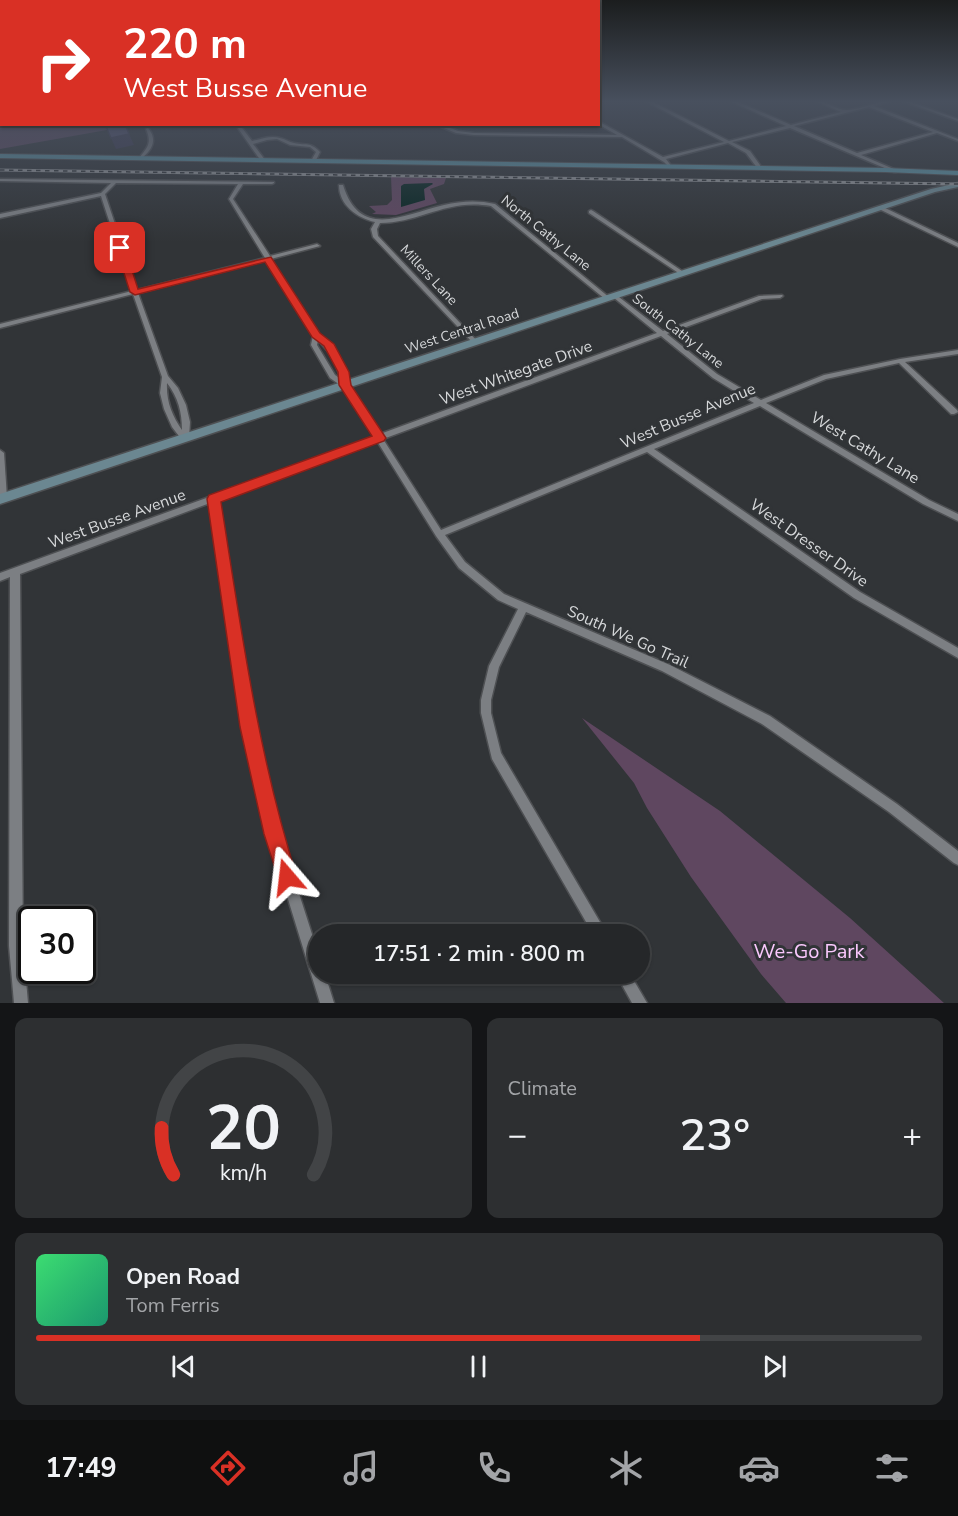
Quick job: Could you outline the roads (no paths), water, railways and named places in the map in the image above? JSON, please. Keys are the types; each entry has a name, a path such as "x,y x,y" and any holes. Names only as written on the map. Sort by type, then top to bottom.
{"main road":[{"path":"0,156 889,170 948,173 958,177"},
{"path":"889,170 958,177"},
{"name":"West Central Road","path":"2,499 881,208 933,190 958,177"},
{"path":"933,190 958,191"}],"street":[{"path":"141,158 151,148"},
{"path":"254,148 263,160"},
{"path":"312,148 318,152 313,161"},
{"path":"643,148 662,159 670,167"},
{"path":"662,159 705,148"},
{"path":"740,148 750,153 760,168"},
{"path":"838,148 889,170"},
{"path":"856,156 884,148"},
{"path":"856,156 889,170"},
{"path":"0,180 272,183"},
{"path":"0,216 103,194 115,181"},
{"path":"241,183 231,199 316,335 328,344 344,372 345,385"},
{"path":"341,186 343,198 348,205 364,218 378,222"},
{"path":"103,194 165,377 175,386 188,422 185,438"},
{"name":"North Cathy Lane","path":"378,222 404,219 452,205 477,202 494,205 611,297"},
{"path":"881,208 958,244"},
{"path":"591,212 682,273"},
{"name":"Millers Lane","path":"378,222 374,229 375,236 475,342"},
{"path":"0,326 317,246"},
{"path":"662,333 761,297 780,296"},
{"name":"South Cathy Lane","path":"611,297 662,333 716,376 758,402"},
{"name":"West Whitegate Drive","path":"380,438 662,333"},
{"path":"316,335 314,345 332,376 345,385"},
{"name":"West Busse Avenue","path":"439,534 824,377 958,352"},
{"path":"900,361 954,412"},
{"path":"165,377 161,388 174,426 185,438"},
{"name":"South We Go Trail","path":"345,385 439,534 462,565 480,582 501,597 666,668 766,720 894,808 958,859"},
{"name":"West Cathy Lane","path":"758,402 926,502 958,518"},
{"name":"West Busse Avenue","path":"0,577 380,438"},
{"name":"West Dresser Drive","path":"648,449 857,595 958,653"},
{"path":"0,453 2,499"},
{"path":"214,499 249,727 274,834 327,1003"},
{"path":"15,572 16,946 21,1003"},
{"path":"524,608 494,666 486,700 486,713 496,755 594,924"},
{"path":"629,984 640,1003"}],"railway":[{"path":"0,170 958,184"}],"park label":[{"name":"We-Go Park","path":"809,951"}]}
